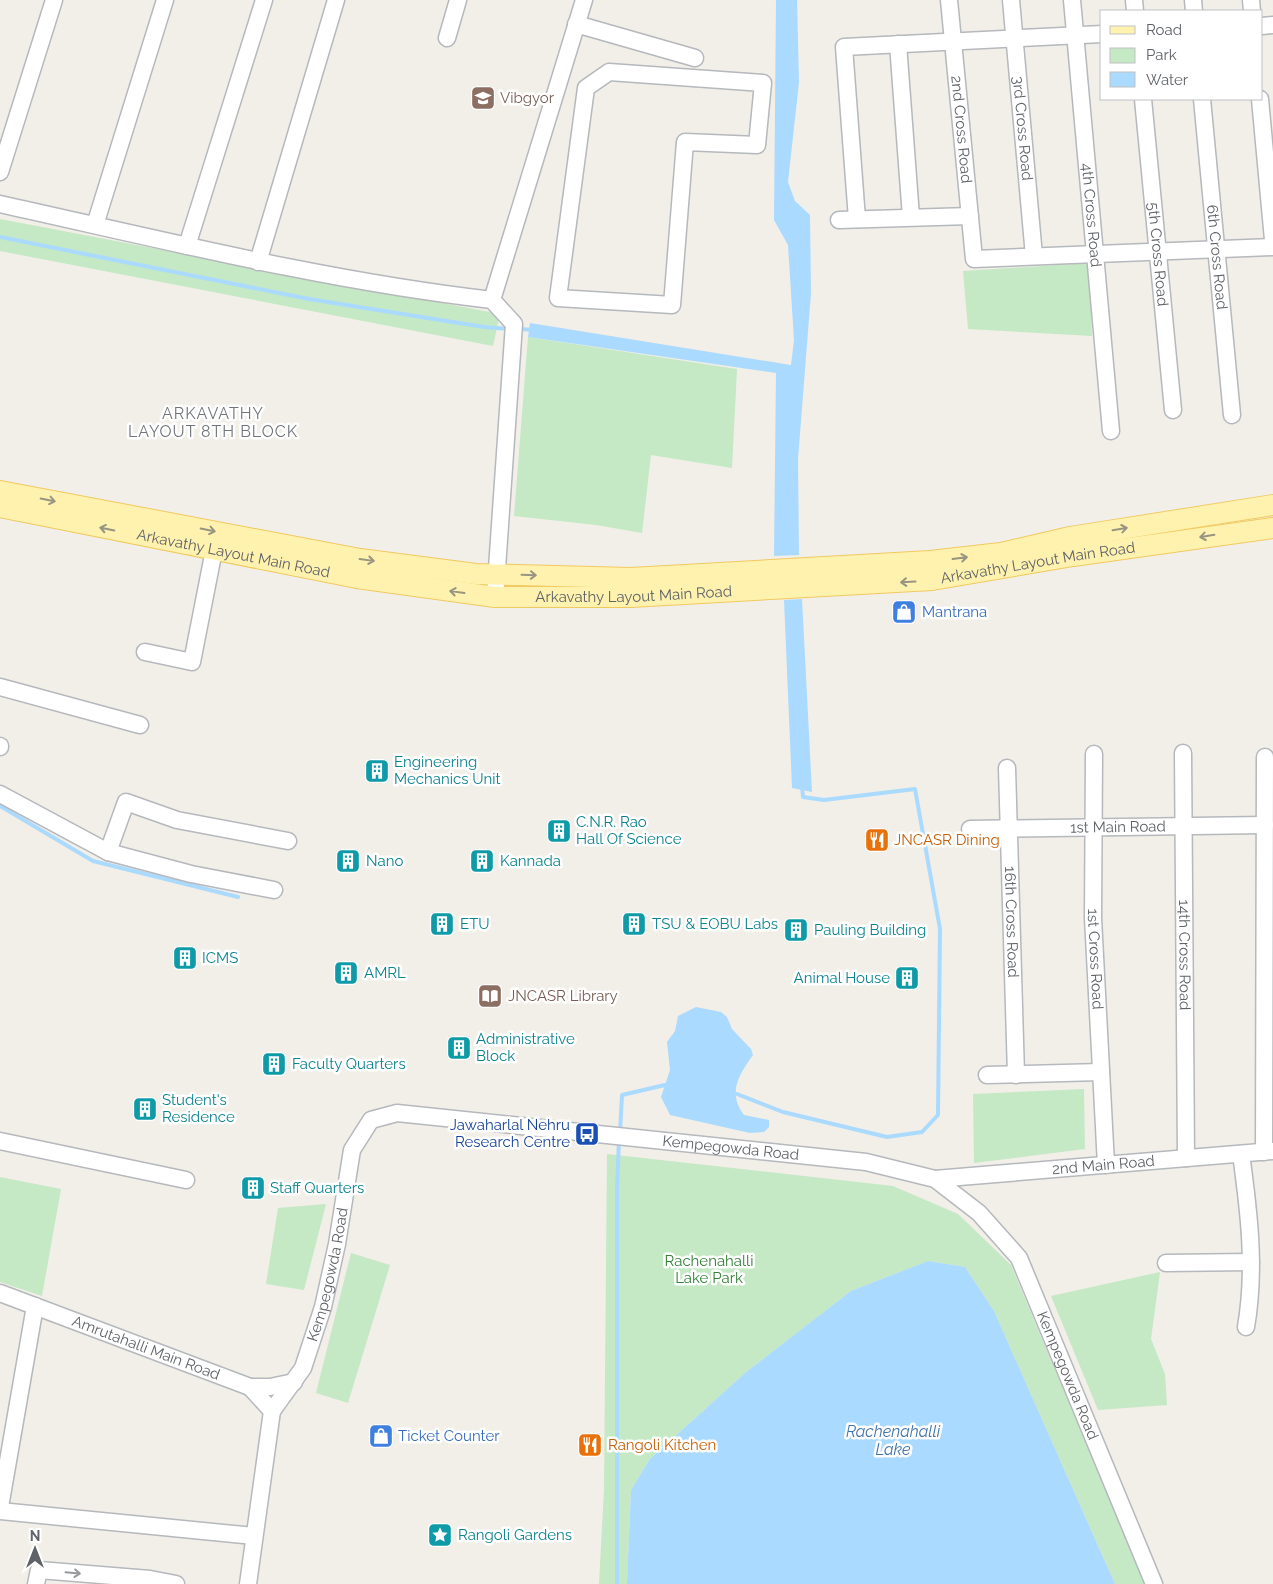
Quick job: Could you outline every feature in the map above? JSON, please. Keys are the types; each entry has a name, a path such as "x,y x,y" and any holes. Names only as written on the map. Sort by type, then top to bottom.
{"main road":[{"name":"Arkavathy Layout Main Road","path":"0,491 360,559 476,574 768,580 806,578 932,580 1244,530 1273,528"},
{"name":"Arkavathy Layout Main Road","path":"806,578 1001,553 1070,537 1273,505"},
{"name":"Arkavathy Layout Main Road","path":"0,507 357,578 495,597 631,597 768,580"},
{"path":"1241,510 1244,530"}],"street":[{"path":"0,172 54,0"},
{"path":"95,225 165,0"},
{"path":"187,246 264,0"},
{"path":"258,262 336,0"},
{"path":"447,38 458,0"},
{"path":"492,300 584,0"},
{"name":"2nd Cross Road","path":"949,0 974,259 1034,256"},
{"name":"3rd Cross Road","path":"1011,0 1034,256"},
{"name":"4th Cross Road","path":"1072,0 1111,431"},
{"path":"576,24 695,58"},
{"path":"857,219 844,47 1100,34"},
{"path":"898,44 911,217"},
{"path":"608,72 763,83 757,145 685,142 672,305 558,298 586,88 608,72"},
{"path":"559,81 586,88"},
{"name":"5th Cross Road","path":"1143,100 1173,410"},
{"name":"6th Cross Road","path":"1202,100 1232,415"},
{"path":"1260,100 1273,240"},
{"path":"0,204 258,262 370,284 492,300 514,324 495,574 495,597"},
{"path":"840,220 970,216"},
{"path":"1034,256 1273,247"},
{"path":"146,652 192,662 214,550"},
{"path":"0,687 140,726"},
{"name":"14th Cross Road","path":"1183,753 1186,1158"},
{"name":"1st Cross Road","path":"1094,754 1093,918 1106,1165"},
{"path":"1265,757 1269,1152"},
{"name":"16th Cross Road","path":"1007,768 1016,1075"},
{"path":"0,794 108,852 191,874 274,890"},
{"path":"108,852 126,802 177,820 288,841"},
{"name":"1st Main Road","path":"970,829 1265,825"},
{"path":"988,1075 1101,1072"},
{"name":"Kempegowda Road","path":"248,1584 272,1411 303,1368 323,1307 337,1244 352,1150 371,1120 397,1113 619,1138 866,1162 935,1179 979,1213 1019,1258 1154,1584"},
{"path":"0,1141 186,1180"},
{"name":"2nd Main Road","path":"935,1179 1269,1152"},
{"path":"1242,1154 1250,1220 1251,1262 1250,1299 1246,1327"},
{"path":"1166,1263 1251,1262"},
{"name":"Amrutahalli Main Road","path":"0,1293 250,1387 270,1387 294,1382"},
{"path":"35,1306 0,1509 254,1536"},
{"path":"250,1387 272,1411"},
{"path":"36,1584 38,1570 150,1579 176,1584"}],"green space":[{"path":"0,219 500,314 493,346 0,251"},
{"path":"1089,263 1092,336 968,329 963,271"},
{"path":"528,337 737,369 732,468 651,455 642,533 596,525 514,516"},
{"path":"1084,1089 1085,1149 974,1163 973,1094"},
{"name":"Rachenahalli Lake Park","path":"607,1154 893,1186 958,1214 1011,1265 1145,1584 1115,1584 994,1311 965,1267 928,1261 851,1291 745,1373 650,1459 631,1490 627,1584 599,1584 604,1489"},
{"path":"0,1177 61,1189 42,1296 0,1282"},
{"path":"326,1204 304,1290 266,1284 278,1208"},
{"path":"351,1253 390,1265 348,1403 316,1393"},
{"path":"1160,1272 1151,1339 1165,1374 1167,1405 1098,1410 1051,1296"}],"water":[{"path":"776,0 797,0 799,82 788,182 795,201 810,215 811,293 798,459 799,555 774,556 776,373 528,337 530,323 791,365 794,340 788,245 774,220"},
{"path":"802,599 812,792 792,788 784,600"},
{"path":"696,1007 721,1012 727,1017 732,1029 751,1049 753,1055 743,1070 737,1084 736,1099 744,1115 769,1120 769,1127 764,1132 750,1133 670,1115 661,1097 670,1070 667,1042 675,1031 678,1016"},
{"name":"Rachenahalli Lake","path":"928,1261 965,1267 994,1311 1115,1584 627,1584 631,1490 650,1459 745,1373 851,1291"}],"waterway":[{"path":"0,237 309,299 484,327 509,329"},
{"path":"519,329 534,330"},
{"path":"737,1094 783,1112 887,1137 922,1132 938,1115 940,929 915,789 824,800 803,797 802,786"},
{"path":"0,806 93,861 238,897"},
{"path":"620,1133 622,1095 665,1085"},
{"path":"617,1584 617,1187 619,1140"}],"place":[{"name":"Vibgyor","path":"483,98"},
{"name":"Mantrana","path":"904,612"},
{"name":"Engineering Mechanics Unit","path":"377,771"},
{"name":"C.N.R. Rao Hall Of Science","path":"559,831"},
{"name":"JNCASR Dining","path":"877,840"},
{"name":"Nano","path":"348,861"},
{"name":"Kannada","path":"482,861"},
{"name":"ETU","path":"442,924"},
{"name":"TSU & EOBU Labs","path":"634,924"},
{"name":"Pauling Building","path":"796,930"},
{"name":"ICMS","path":"185,958"},
{"name":"AMRL","path":"346,973"},
{"name":"Animal House","path":"907,978"},
{"name":"JNCASR Library","path":"490,996"},
{"name":"Administrative Block","path":"459,1048"},
{"name":"Faculty Quarters","path":"274,1064"},
{"name":"Student's Residence","path":"145,1109"},
{"name":"Jawaharlal Nehru Research Centre","path":"587,1134"},
{"name":"Staff Quarters","path":"253,1188"},
{"name":"Ticket Counter","path":"381,1436"},
{"name":"Rangoli Kitchen","path":"590,1445"},
{"name":"Rangoli Gardens","path":"440,1535"}],"district":[{"name":"ARKAVATHY LAYOUT 8TH BLOCK","path":"213,422"}]}
